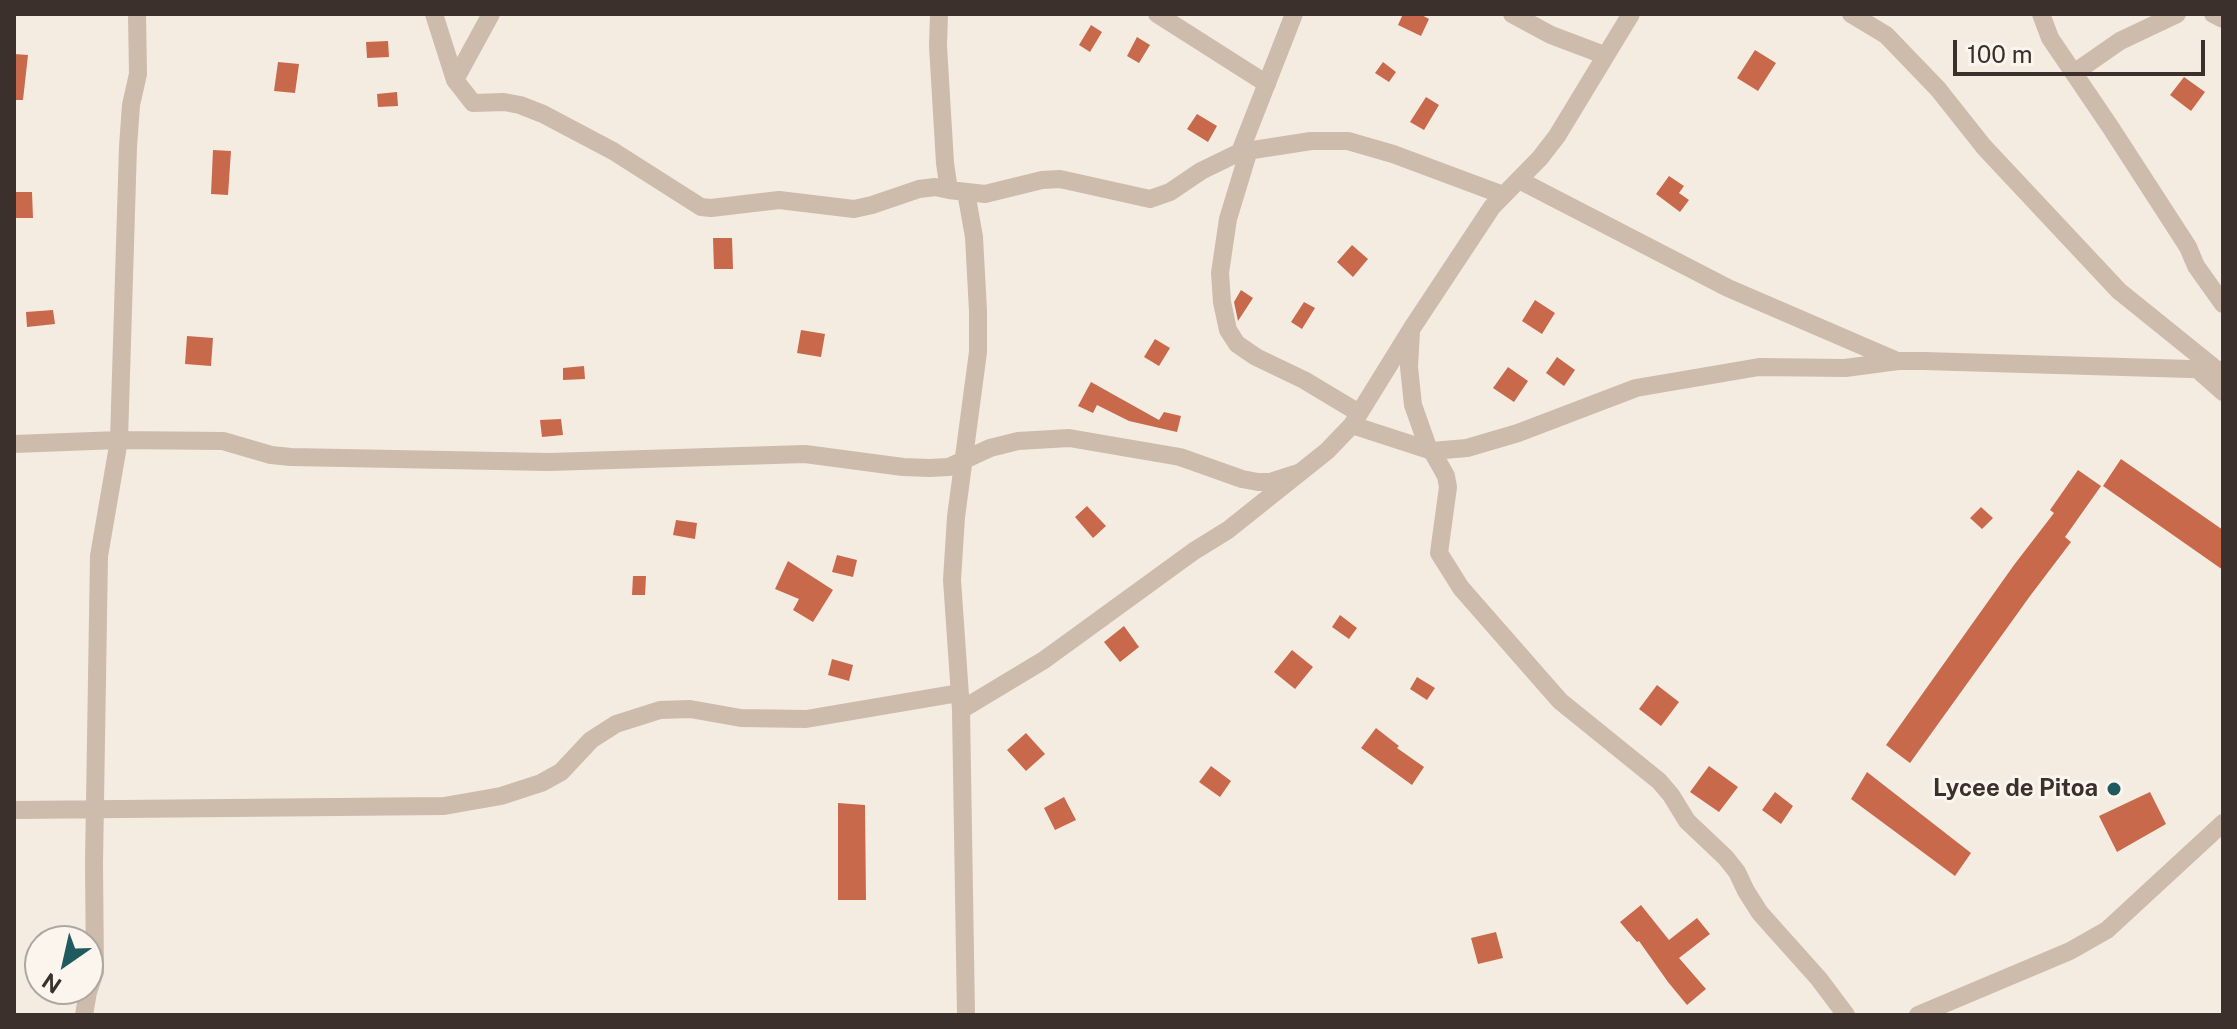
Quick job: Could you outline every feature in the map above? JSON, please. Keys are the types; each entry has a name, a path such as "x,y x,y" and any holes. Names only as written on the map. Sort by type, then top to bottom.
{"street":[{"path":"84,1015 95,972 99,556 119,440 128,147 131,105 138,74 137,14"},
{"path":"434,14 455,80 473,103 520,105 543,114 613,151 701,207 779,200 854,209 919,189 935,187 985,194 1042,180 1060,179 1150,199 1170,192 1201,171 1244,151 1311,141 1348,141 1393,154 1503,195"},
{"path":"455,80 491,14"},
{"path":"939,14 945,163 974,237 978,338 956,517 952,580 960,701 966,1015"},
{"path":"1157,14 1267,84"},
{"path":"1294,14 1244,151 1228,219 1220,273 1228,330 1237,344 1256,357 1304,380 1356,419 1431,451 1467,448 1490,442 1636,388 1759,367 1845,368 1898,361 2220,370"},
{"path":"1512,14 1551,35 1604,55"},
{"path":"14,810 444,806 501,796 541,783 561,772 591,740 616,724 660,710 690,709 741,718 806,719 960,701 1044,660 1194,551 1228,530 1327,451 1356,419 1492,207 1557,136 1631,14"},
{"path":"1851,14 1886,35 1938,89 1984,147 2119,291 2220,370"},
{"path":"2041,14 2050,38 2223,304"},
{"path":"2074,73 2120,41 2177,14"},
{"path":"2213,14 2223,19"},
{"path":"1519,180 1728,288 1898,361"},
{"path":"1412,328 1409,367 1413,405 1431,451 1446,476 1448,487 1439,553 1461,588 1560,701 1659,781 1687,821 1726,858 1760,913 1819,979 1846,1015"},
{"path":"2197,369 2223,392"},
{"path":"14,444 119,440 223,441 271,455 291,457 549,462 805,454 929,468 949,467 990,448 1018,441 1069,438 1180,457 1258,482 1270,482 1301,472"},
{"path":"1918,1015 2070,951 2107,930 2223,823"}],"building":[{"path":"1403,14 1420,14 1429,19 1421,36 1398,25"},
{"path":"1091,25 1102,32 1090,52 1079,45"},
{"path":"1137,37 1150,45 1139,63 1127,56"},
{"path":"388,41 389,57 367,58 366,42"},
{"path":"1755,50 1776,63 1758,91 1737,78"},
{"path":"14,54 28,55 23,100 14,100"},
{"path":"278,62 299,64 295,93 274,91"},
{"path":"1383,62 1396,72 1389,82 1375,73"},
{"path":"2184,77 2205,92 2191,111 2170,95"},
{"path":"397,92 398,106 378,107 377,94"},
{"path":"1426,97 1439,105 1424,130 1410,122"},
{"path":"1197,114 1217,126 1208,142 1187,129"},
{"path":"213,150 231,151 228,195 211,194"},
{"path":"1669,176 1684,186 1679,193 1689,200 1680,212 1656,194"},
{"path":"14,192 32,192 33,218 14,218"},
{"path":"713,238 732,238 733,269 714,269"},
{"path":"1352,245 1368,259 1353,277 1337,262"},
{"path":"1241,290 1253,298 1238,321 1234,302"},
{"path":"1535,300 1555,313 1542,334 1522,321"},
{"path":"1304,302 1315,308 1302,329 1291,322"},
{"path":"53,310 55,324 27,327 26,312"},
{"path":"801,330 825,334 821,357 797,353"},
{"path":"187,336 213,338 211,366 185,364"},
{"path":"1155,339 1170,348 1159,366 1144,357"},
{"path":"1557,357 1575,370 1564,386 1546,373"},
{"path":"584,366 585,379 563,380 563,368"},
{"path":"1508,367 1528,381 1514,402 1493,388"},
{"path":"1091,382 1159,420 1164,412 1181,416 1177,432 1129,421 1097,405 1093,413 1078,406"},
{"path":"561,419 563,435 542,437 540,420"},
{"path":"2121,459 2223,530 2223,570 2103,486"},
{"path":"2078,470 2101,486 2065,537 2071,542 1910,763 1886,745 2054,513 2050,510"},
{"path":"1087,506 1106,526 1093,538 1075,517"},
{"path":"1981,507 1993,518 1982,529 1970,518"},
{"path":"676,520 697,523 695,539 673,535"},
{"path":"837,555 857,560 853,577 832,572"},
{"path":"788,561 833,590 813,622 793,610 799,599 775,589"},
{"path":"633,576 646,576 645,595 632,595"},
{"path":"1340,615 1357,628 1349,639 1332,627"},
{"path":"1124,626 1139,647 1120,662 1104,642"},
{"path":"1292,650 1313,667 1295,689 1274,672"},
{"path":"832,659 853,665 849,681 828,675"},
{"path":"1417,677 1435,688 1427,700 1410,689"},
{"path":"1657,685 1679,702 1661,726 1639,709"},
{"path":"1376,728 1424,767 1412,785 1361,748"},
{"path":"1026,733 1045,754 1026,771 1007,750"},
{"path":"1211,766 1231,781 1220,797 1199,782"},
{"path":"1709,766 1738,787 1719,812 1690,792"},
{"path":"1867,772 1971,853 1955,876 1851,799"},
{"path":"1775,792 1793,806 1781,824 1762,810"},
{"path":"2150,792 2166,824 2117,852 2099,816"},
{"path":"1064,797 1076,820 1055,830 1044,808"},
{"path":"838,803 865,805 866,900 838,900"},
{"path":"1641,905 1669,940 1697,918 1710,934 1679,958 1706,989 1687,1005 1639,941 1620,922"},
{"path":"1496,932 1503,958 1478,964 1471,938"}],"place":[{"name":"Lycee de Pitoa","path":"2114,789"}]}
